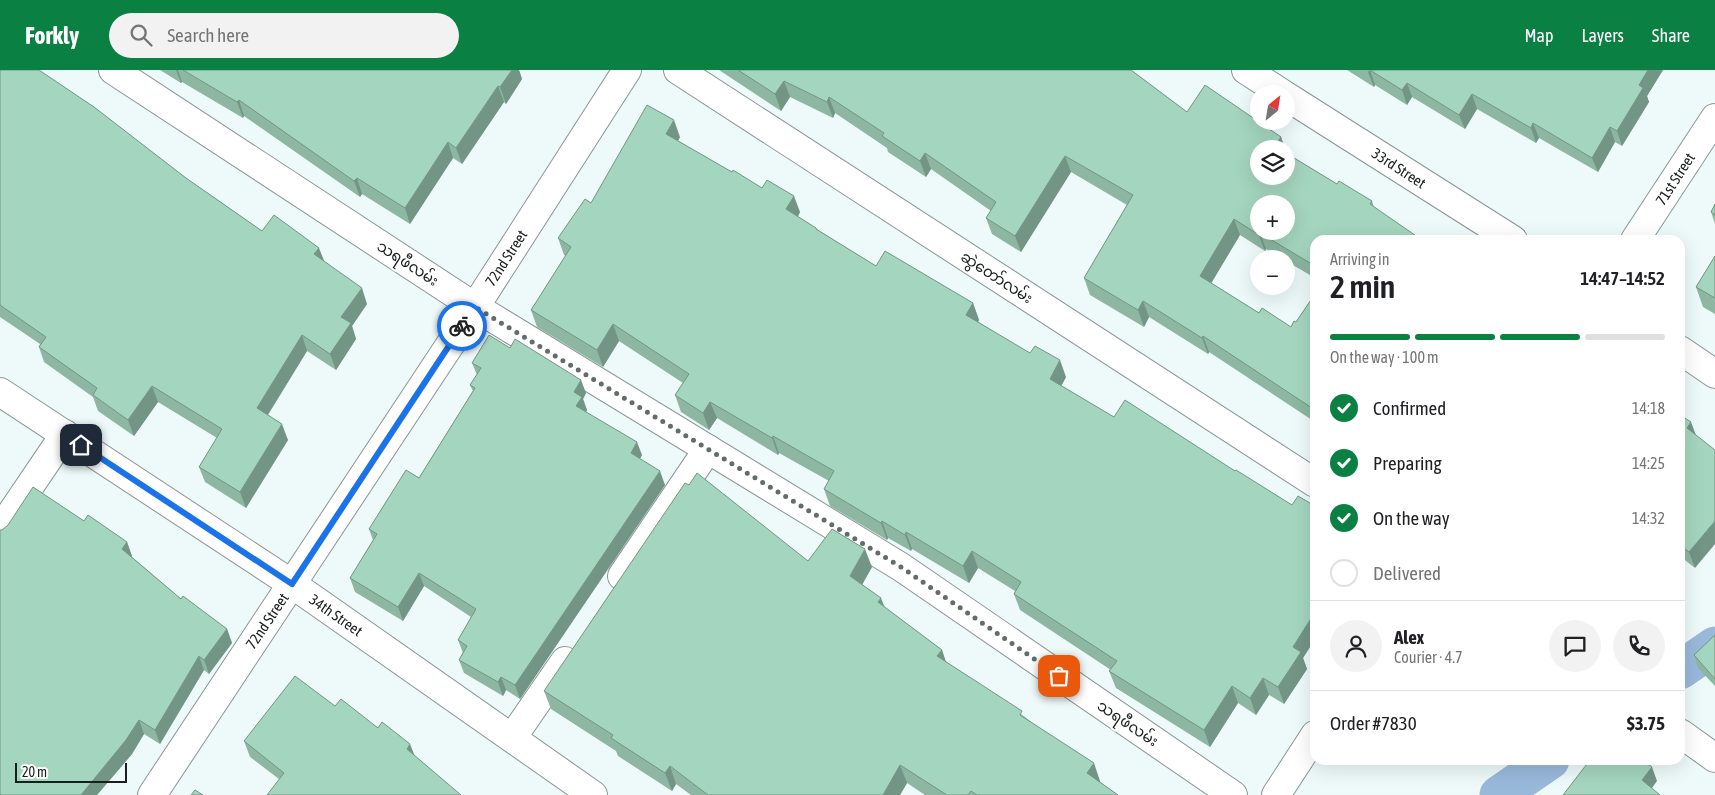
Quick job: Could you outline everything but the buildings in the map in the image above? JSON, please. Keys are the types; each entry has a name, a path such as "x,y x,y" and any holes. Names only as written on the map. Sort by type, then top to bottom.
{"street":[{"name":"သရဖီလမ်း","path":"113,70 475,307 901,567 1233,795"},
{"name":"72nd Street","path":"152,795 475,307 627,70"},
{"name":"ဆွဲတော်လမ်း","path":"678,70 1310,480"},
{"name":"33rd Street","path":"1246,70 1269,85"},
{"name":"33rd Street","path":"1295,101 1505,235"},
{"name":"71st Street","path":"1638,235 1715,118"},
{"path":"1685,353 1715,374"},
{"name":"34th Street","path":"0,392 292,584 592,795"},
{"path":"0,530 65,434"},
{"path":"607,598 708,449"},
{"path":"512,738 579,639"},
{"path":"1685,737 1715,758"},
{"path":"1276,795 1310,743"}],"waterway":[{"path":"1685,667 1715,646"},
{"path":"1499,795 1543,765"}],"way so far":[{"path":"462,326 475,307 901,567 1059,676"}],"route":[{"path":"81,445 292,584 462,326"}]}
